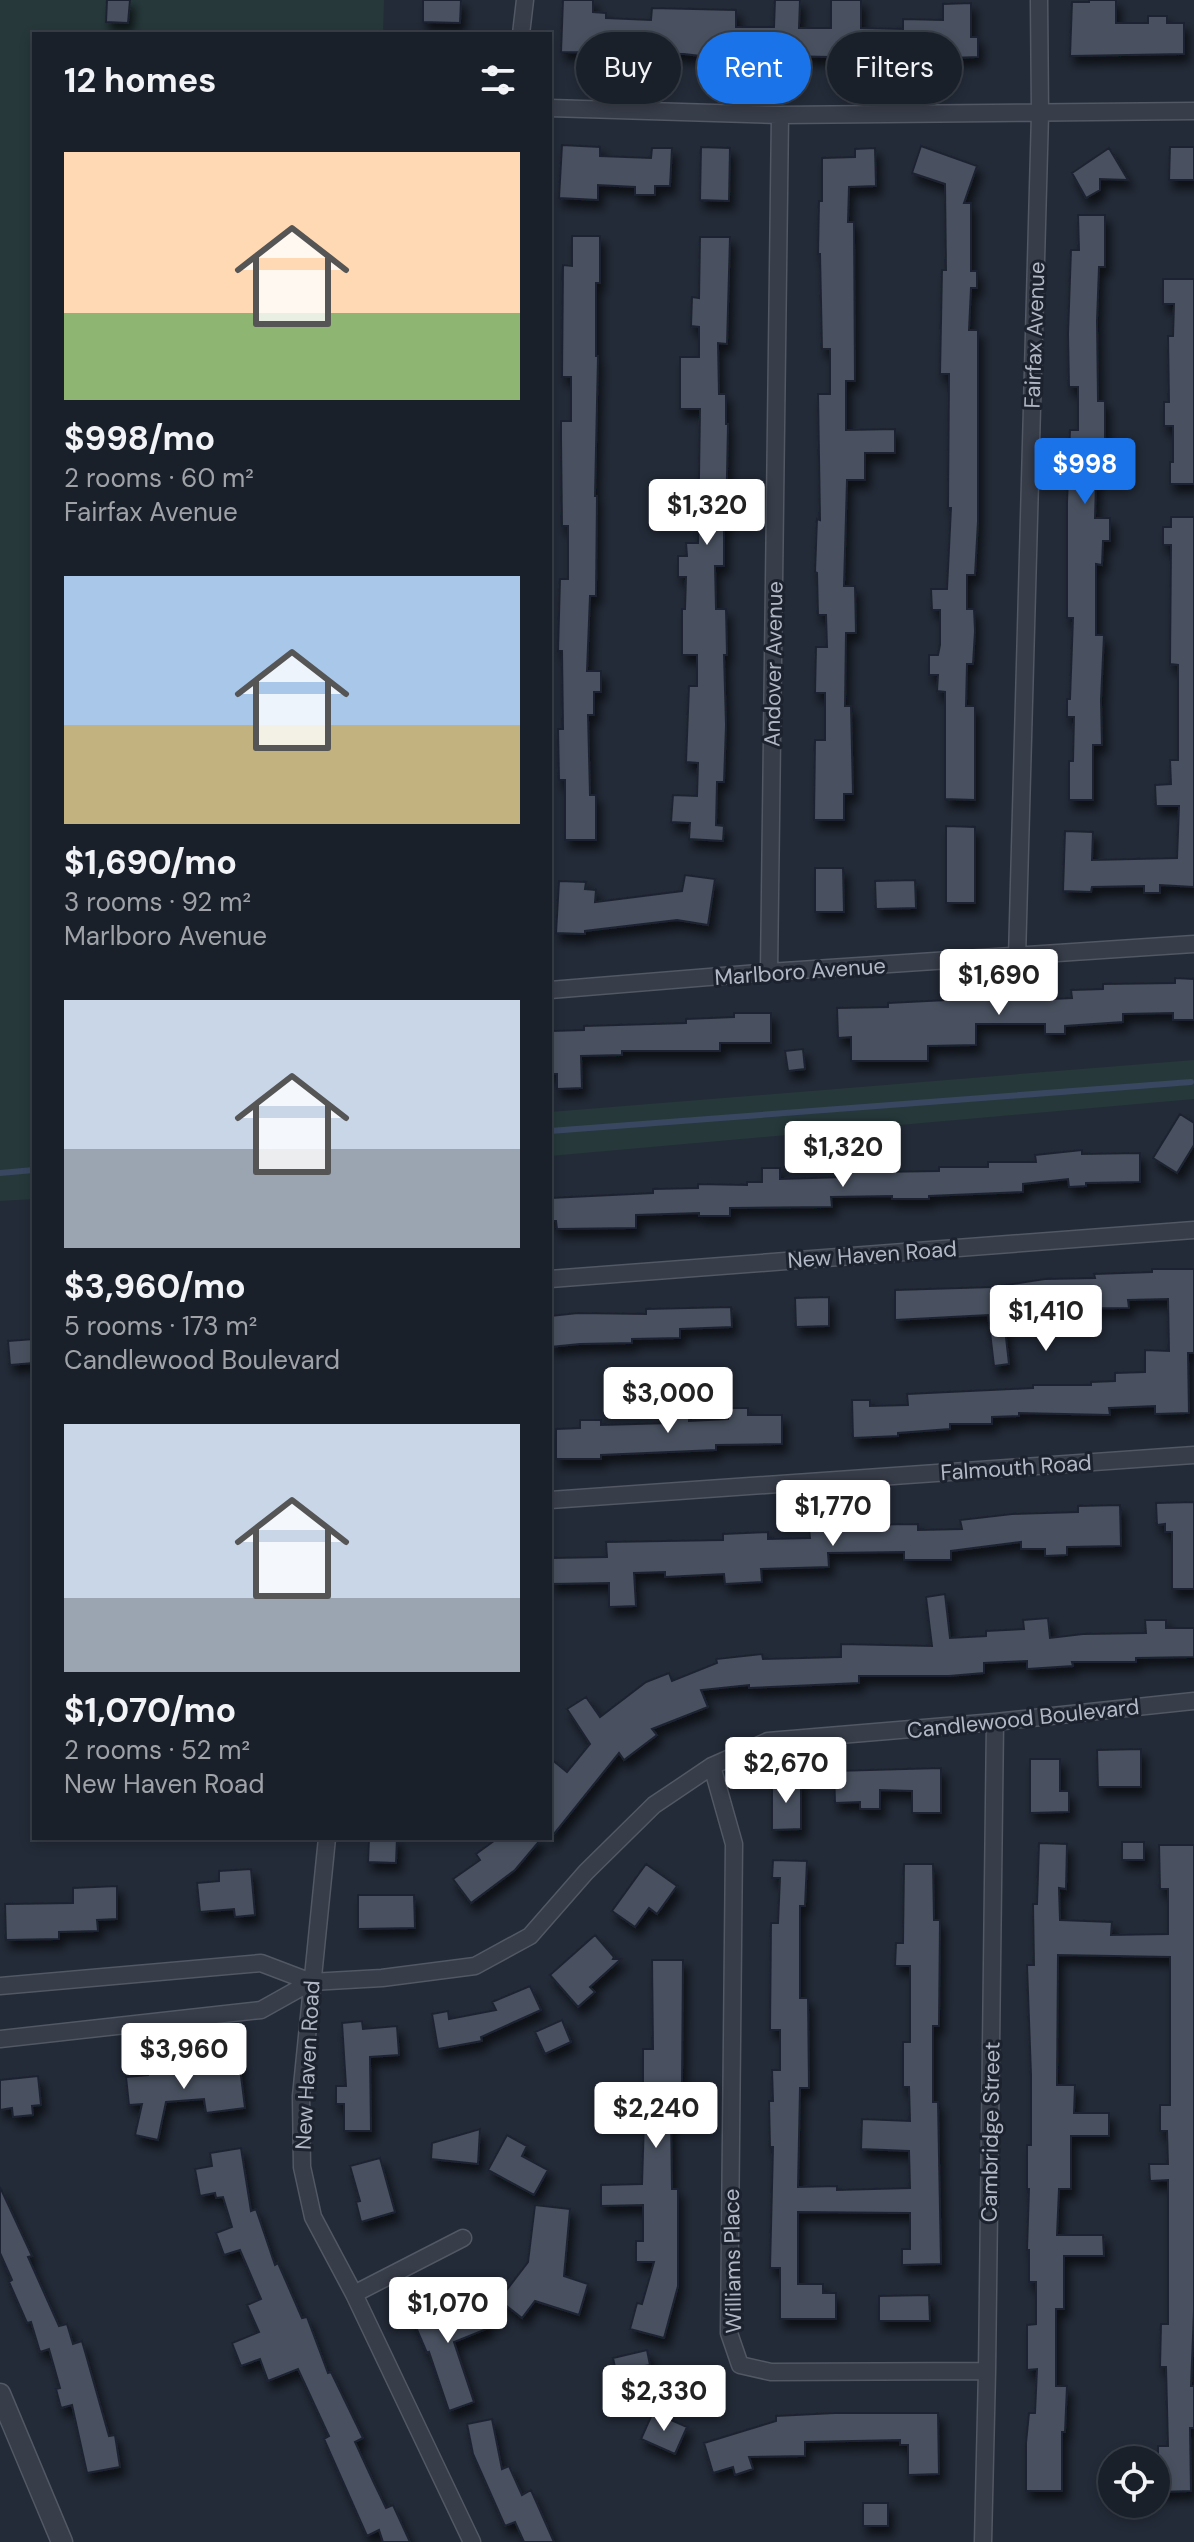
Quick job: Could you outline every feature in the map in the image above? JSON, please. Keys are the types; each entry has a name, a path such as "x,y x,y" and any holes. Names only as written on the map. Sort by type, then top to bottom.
{"street":[{"path":"521,32 525,0"},
{"name":"Fairfax Avenue","path":"1017,958 1040,114 1039,0"},
{"path":"552,108 780,115 1194,111"},
{"name":"Andover Avenue","path":"769,972 780,115"},
{"name":"Marlboro Avenue","path":"552,990 1194,944"},
{"name":"New Haven Road","path":"552,1279 1194,1230"},
{"name":"Falmouth Road","path":"552,1500 1194,1455"},
{"name":"Candlewood Boulevard","path":"0,1986 261,1963 311,1982 382,1978 475,1966 530,1936 586,1872 654,1805 712,1766 768,1741 1194,1701"},
{"name":"Cambridge Street","path":"983,2542 995,1722"},
{"name":"Williams Place","path":"712,1766 734,1844 729,2333 740,2365 771,2372 987,2371"},
{"name":"New Haven Road","path":"327,1840 301,2096 302,2167 313,2217 354,2294 472,2542"},
{"name":"Candlewood Boulevard","path":"0,2039 261,2010 311,1982"},
{"path":"354,2294 463,2238"},
{"path":"0,2394 62,2542"}],"shaded area":[{"path":"0,0 384,0 383,32 32,32 32,1199 0,1201"},
{"path":"1194,1060 1194,1099 552,1156 552,1112"}],"building":[{"path":"107,0 130,0 128,23 106,22"},
{"path":"423,0 461,0 460,23 423,22"},
{"path":"563,0 593,0 593,12 606,13 606,18 651,20 652,8 736,10 736,27 774,27 775,0 800,0 799,28 831,28 831,0 861,0 861,28 903,29 903,19 943,20 943,4 971,3 971,37 978,37 978,57 962,58 962,32 827,32 827,57 811,57 811,32 697,32 697,56 681,54 681,32 576,32 576,52 561,52"},
{"path":"1116,0 1116,23 1148,23 1148,16 1167,16 1167,23 1184,23 1184,54 1070,56 1072,2"},
{"path":"562,145 600,147 600,156 651,158 652,148 672,148 670,186 655,186 655,195 635,195 635,187 598,185 598,200 559,198"},
{"path":"921,146 977,166 964,203 971,203 971,271 977,271 977,288 971,288 969,330 978,330 978,521 975,575 967,575 967,609 974,609 975,631 973,664 967,664 966,706 975,706 975,800 945,799 945,692 937,691 938,675 929,675 929,655 938,655 940,645 940,610 932,610 931,589 947,589 951,508 948,508 949,374 940,374 942,270 946,270 945,184 912,173"},
{"path":"701,147 730,148 729,201 700,200"},
{"path":"1170,147 1194,147 1194,180 1169,180"},
{"path":"875,148 876,186 849,187 848,222 854,222 855,381 846,381 846,430 895,429 895,453 865,453 865,480 847,480 844,586 855,586 856,633 846,633 845,706 851,706 853,794 844,794 844,820 814,820 815,740 825,740 825,693 815,693 816,647 827,647 826,615 818,615 815,572 817,519 820,520 818,394 830,394 830,349 822,349 818,254 822,158 855,157 855,149"},
{"path":"1109,148 1128,180 1100,179 1100,190 1086,198 1072,173"},
{"path":"1078,215 1105,215 1105,267 1099,267 1097,321 1098,401 1105,401 1105,446 1097,446 1095,518 1110,518 1110,541 1103,541 1102,565 1096,564 1096,635 1104,635 1102,745 1093,745 1093,800 1069,800 1074,717 1067,717 1073,618 1067,618 1067,502 1070,430 1078,430 1078,387 1069,387 1068,334 1071,250 1079,250"},
{"path":"572,236 600,236 600,283 596,283 596,596 590,596 587,671 601,671 601,692 594,692 594,715 588,715 590,795 596,795 596,840 565,840 565,780 559,780 558,729 563,729 562,651 558,651 560,579 568,579 568,526 562,526 561,421 571,421 571,377 562,377 563,265 572,266"},
{"path":"700,237 730,237 727,344 718,343 719,394 726,394 728,424 726,527 724,566 715,566 716,609 726,609 724,782 717,782 716,825 724,826 723,841 689,839 690,823 671,822 673,795 697,796 698,763 686,762 689,686 697,686 697,655 682,655 686,577 678,577 678,556 687,556 686,543 698,543 700,409 680,409 680,357 699,357 699,327 691,326 692,297 699,298"},
{"path":"1163,279 1194,279 1194,484 1170,484 1173,426 1164,426 1164,402 1169,402 1168,336 1173,336 1174,304 1163,304"},
{"path":"1171,517 1194,517 1194,887 1160,885 1160,893 1144,893 1144,886 1092,887 1091,892 1063,891 1065,831 1093,832 1092,860 1177,858 1179,806 1156,806 1155,785 1171,784 1170,760 1178,760 1178,665 1170,664 1171,545 1163,545 1163,527 1171,527"},
{"path":"946,826 975,827 975,903 946,903"},
{"path":"815,868 843,868 844,912 815,912"},
{"path":"685,875 715,879 708,925 677,920 585,931 585,934 556,933 559,881 586,882 585,889 596,890 595,902 682,891"},
{"path":"915,880 916,908 876,909 875,881"},
{"path":"1175,978 1194,979 1194,1020 1173,1020 1173,1013 1123,1014 1123,1022 1065,1026 1065,1034 1045,1034 1045,1024 976,1024 976,1045 928,1046 928,1061 851,1061 851,1037 838,1038 837,1008 888,1007 888,1003 986,998 986,993 1030,993 1030,1000 1072,998 1071,990 1103,989 1103,984 1175,983"},
{"path":"734,1013 771,1013 771,1043 720,1043 720,1051 622,1051 622,1055 581,1056 582,1088 557,1089 557,1074 552,1074 552,1031 584,1030 584,1026 686,1023 686,1019 734,1017"},
{"path":"803,1049 805,1069 788,1071 785,1051"},
{"path":"1180,1114 1194,1123 1194,1145 1177,1173 1153,1158"},
{"path":"1082,1150 1082,1154 1140,1153 1140,1182 1086,1183 1086,1186 1069,1187 1068,1179 1023,1184 1023,1192 929,1196 929,1199 831,1197 832,1207 730,1208 730,1216 699,1216 699,1213 636,1215 636,1228 557,1229 556,1221 552,1221 552,1198 653,1193 653,1189 698,1188 698,1184 747,1185 747,1182 762,1182 762,1168 780,1168 780,1179 845,1177 845,1169 939,1171 939,1167 988,1167 988,1162 1036,1162 1035,1155"},
{"path":"1152,1269 1194,1269 1194,1353 1188,1353 1189,1413 1155,1414 1155,1406 1109,1408 1110,1415 1019,1413 1019,1416 992,1417 992,1424 950,1424 950,1429 853,1438 852,1400 870,1400 870,1406 908,1405 907,1394 1033,1388 1033,1385 1091,1385 1091,1382 1115,1381 1115,1373 1145,1372 1145,1350 1169,1351 1168,1299 1128,1300 1129,1308 1031,1309 1015,1313 1016,1319 1004,1320 1009,1364 994,1366 988,1315 895,1320 895,1290 993,1287 1045,1279 1095,1278 1094,1274 1152,1272"},
{"path":"829,1297 829,1326 796,1327 795,1298"},
{"path":"731,1307 732,1327 680,1329 680,1338 552,1347 552,1316 646,1314 646,1309"},
{"path":"32,1339 32,1363 10,1365 8,1341"},
{"path":"728,1408 748,1408 748,1415 782,1415 782,1444 716,1445 716,1450 601,1455 601,1459 556,1459 556,1429 580,1428 580,1420 601,1420 601,1425 670,1423 670,1412 689,1411 689,1421 728,1419"},
{"path":"1194,1502 1194,1589 1172,1589 1172,1532 1165,1532 1165,1524 1157,1525 1156,1503"},
{"path":"1120,1505 1121,1546 1067,1547 1067,1555 1045,1556 1045,1549 1021,1549 1021,1542 951,1551 951,1560 904,1560 904,1552 828,1553 829,1567 761,1569 762,1582 725,1584 724,1574 665,1577 665,1572 634,1573 636,1606 609,1607 609,1583 552,1584 552,1558 607,1557 606,1542 723,1540 723,1534 768,1532 768,1539 810,1538 809,1529 840,1529 840,1525 918,1524 918,1530 962,1529 960,1520 1012,1514 1078,1512 1078,1506"},
{"path":"945,1594 950,1638 986,1636 986,1631 1024,1629 1023,1620 1048,1618 1050,1638 1146,1633 1145,1620 1166,1620 1166,1628 1194,1628 1194,1657 1136,1658 1136,1662 1072,1662 1073,1666 1027,1669 1027,1661 984,1663 984,1673 859,1676 859,1683 749,1688 749,1685 701,1690 708,1707 652,1729 657,1735 624,1760 619,1753 552,1837 552,1760 567,1772 590,1744 567,1709 586,1697 600,1717 646,1682 669,1673 672,1681 717,1663 716,1659 762,1654 763,1659 841,1657 841,1644 932,1646 926,1597"},
{"path":"1141,1749 1141,1787 1098,1787 1097,1750"},
{"path":"1030,1759 1060,1759 1060,1791 1069,1791 1069,1812 1030,1813"},
{"path":"941,1768 941,1813 912,1813 912,1791 880,1790 880,1809 860,1809 860,1802 835,1803 834,1771"},
{"path":"772,1780 801,1780 801,1829 772,1830"},
{"path":"369,1840 397,1840 396,1863 368,1862"},
{"path":"495,1840 540,1840 515,1870 471,1903 453,1879 480,1860 476,1854"},
{"path":"1122,1842 1144,1842 1144,1860 1122,1860"},
{"path":"1039,1843 1067,1844 1066,1889 1059,1888 1060,1920 1112,1922 1111,1935 1168,1934 1168,1889 1160,1889 1159,1845 1194,1845 1194,2311 1191,2386 1194,2386 1194,2428 1190,2428 1191,2491 1170,2492 1166,2367 1160,2367 1161,2324 1168,2324 1168,2180 1150,2181 1149,2164 1168,2164 1167,2131 1160,2131 1160,2105 1170,2105 1170,1957 1058,1955 1057,2085 1075,2085 1074,2113 1109,2113 1109,2136 1071,2136 1071,2189 1059,2189 1057,2235 1103,2235 1104,2256 1064,2256 1064,2309 1056,2309 1056,2386 1067,2386 1065,2432 1062,2432 1062,2491 1026,2491 1026,2443 1029,2413 1035,2413 1037,2369 1027,2370 1027,2325 1036,2324 1036,2282 1029,2282 1027,2250 1031,2075 1027,1965 1034,1965 1033,1904 1037,1904"},
{"path":"773,1860 807,1861 805,1906 800,1906 800,1998 808,1998 809,2088 800,2088 798,2187 837,2186 837,2190 910,2188 909,2151 861,2149 862,2119 910,2121 909,2087 903,2087 903,2042 910,2042 910,1966 895,1966 896,1943 903,1943 904,1864 933,1864 934,1920 940,1920 939,2026 933,2026 933,2102 938,2102 941,2264 902,2265 902,2249 910,2249 910,2213 798,2212 798,2284 823,2284 823,2293 836,2293 836,2319 780,2319 780,2268 770,2268 773,2147 770,2147 769,2101 773,2101 772,2070 780,2070 780,2030 770,2030 771,1923 778,1923 780,1878 772,1878"},
{"path":"646,1864 677,1886 657,1914 649,1908 635,1927 612,1911"},
{"path":"251,1869 255,1915 235,1917 234,1909 200,1912 197,1883 219,1881 219,1871"},
{"path":"117,1886 117,1919 97,1920 98,1931 59,1932 59,1939 6,1940 5,1904 73,1903 73,1888"},
{"path":"358,1895 414,1895 415,1928 358,1929"},
{"path":"595,1935 613,1959 621,1959 590,1987 595,1992 578,2007 550,1975"},
{"path":"652,1960 683,1960 682,2087 679,2087 678,2115 671,2115 672,2189 678,2189 678,2286 664,2338 630,2329 637,2303 642,2304 654,2262 636,2262 636,2241 643,2241 643,2205 601,2206 601,2185 642,2184 644,2121 600,2118 600,2095 643,2098 643,2049 653,2049"},
{"path":"530,1986 541,2010 481,2037 482,2041 438,2049 432,2014 448,2011 449,2019 496,2010 492,2002"},
{"path":"562,2020 571,2042 545,2054 535,2032"},
{"path":"362,2021 363,2029 397,2026 399,2055 370,2057 371,2131 344,2131 344,2104 336,2104 336,2086 346,2086 342,2023"},
{"path":"239,2060 245,2108 206,2113 204,2099 166,2102 158,2140 135,2135 142,2104 129,2105 126,2077 148,2075 147,2065 186,2062 186,2066"},
{"path":"38,2076 41,2105 32,2106 33,2115 13,2117 12,2108 0,2110 0,2080"},
{"path":"480,2129 478,2164 431,2159 432,2143"},
{"path":"507,2135 527,2146 522,2156 548,2170 534,2195 488,2170"},
{"path":"241,2148 251,2211 256,2209 275,2265 278,2263 302,2318 307,2317 328,2373 331,2372 363,2438 355,2442 386,2508 393,2505 410,2542 383,2542 379,2530 367,2536 324,2439 329,2436 298,2369 268,2381 260,2359 241,2366 232,2343 259,2332 247,2305 261,2299 240,2250 224,2255 216,2233 232,2227 223,2197 216,2198 215,2193 200,2196 195,2169 212,2166 210,2153"},
{"path":"380,2158 395,2212 361,2222 356,2202 360,2201 350,2166"},
{"path":"0,2187 32,2256 28,2257 59,2326 67,2324 73,2344 82,2341 109,2436 115,2435 120,2467 87,2473 72,2405 61,2408 56,2389 60,2388 49,2349 40,2352 31,2322 27,2323 0,2253"},
{"path":"535,2205 570,2209 564,2276 588,2284 579,2315 535,2301 522,2318 499,2300 528,2262"},
{"path":"929,2295 930,2321 879,2321 879,2296"},
{"path":"445,2296 453,2316 480,2306 489,2328 454,2342 474,2402 449,2411 429,2352 409,2311"},
{"path":"647,2350 650,2365 644,2366 650,2394 622,2400 613,2358"},
{"path":"653,2412 687,2427 675,2454 641,2439"},
{"path":"938,2413 939,2474 908,2475 908,2445 900,2445 900,2440 805,2442 805,2456 749,2457 753,2469 735,2475 733,2467 713,2473 704,2443 776,2421 776,2416"},
{"path":"492,2419 502,2469 509,2466 522,2495 531,2490 554,2542 524,2542 515,2522 505,2526 473,2454 467,2424"},
{"path":"863,2503 888,2503 888,2526 863,2526"}],"waterway":[{"path":"552,1131 1191,1082"},
{"path":"0,1173 32,1170"}]}
